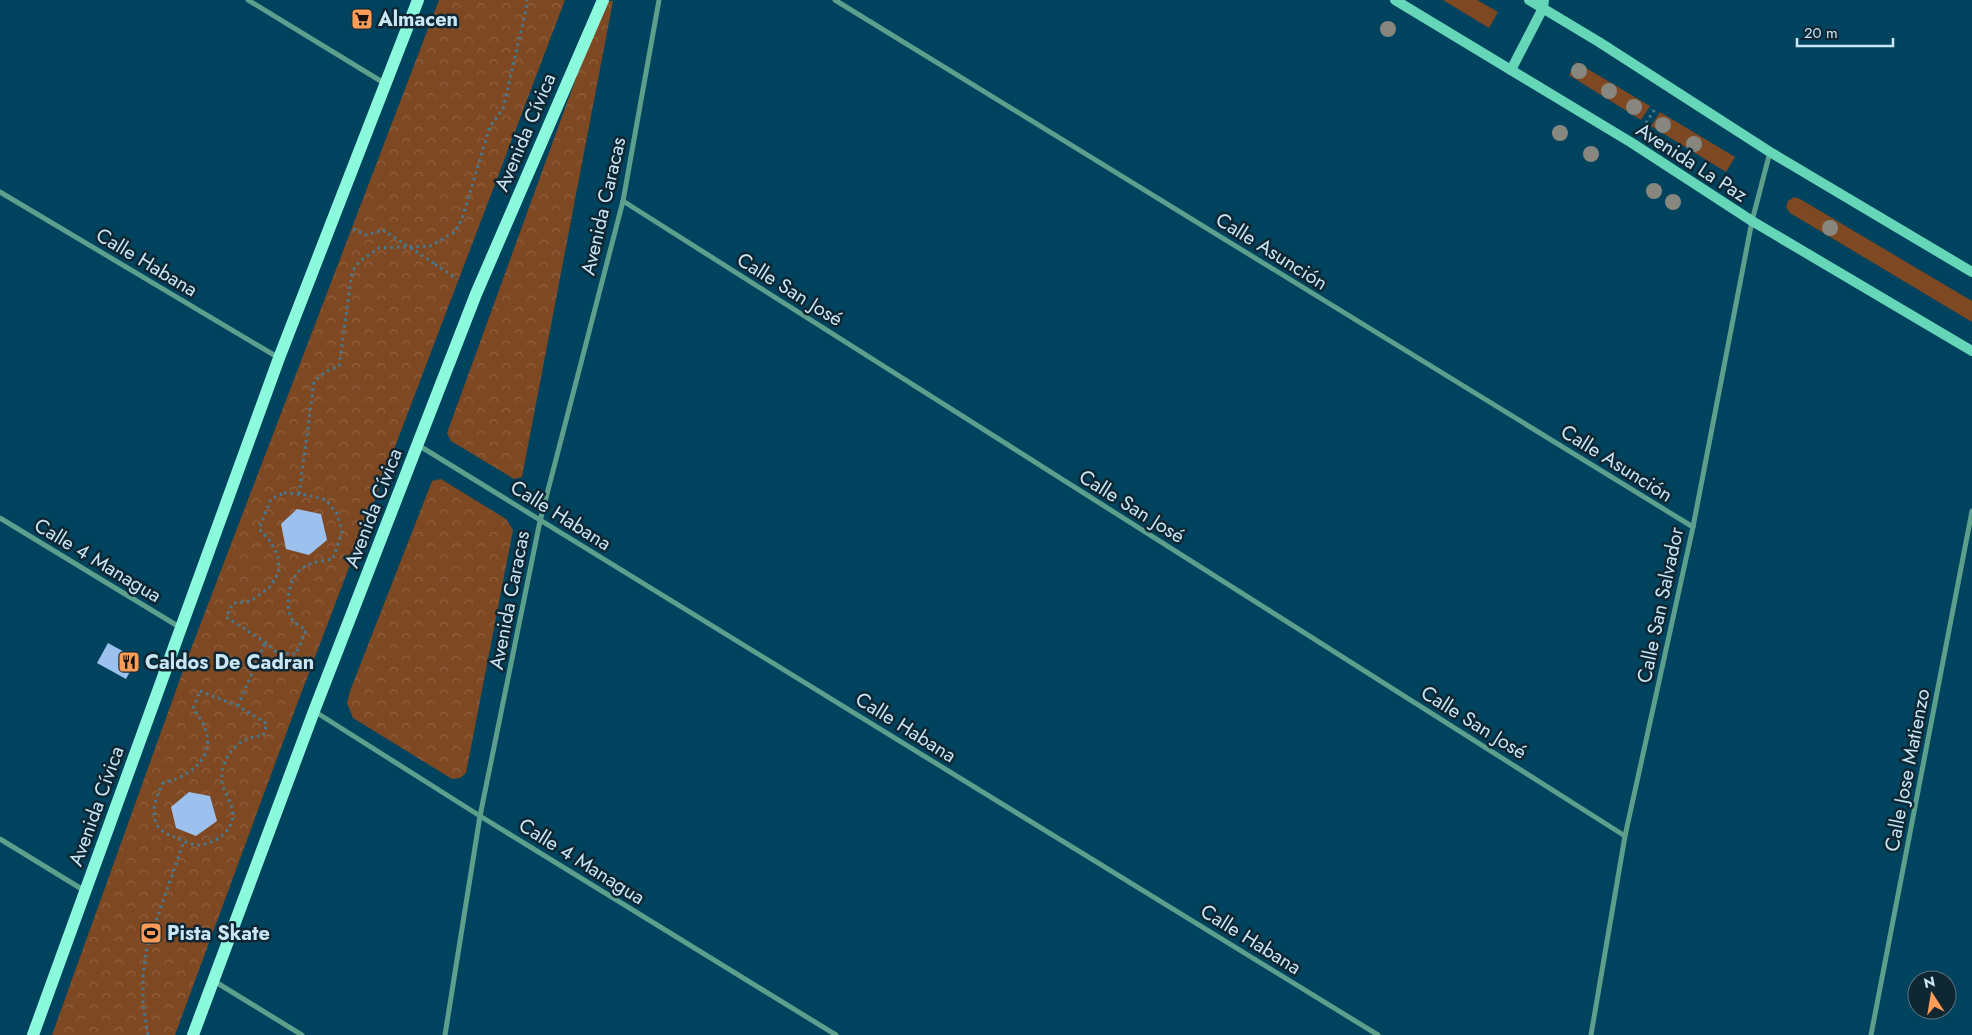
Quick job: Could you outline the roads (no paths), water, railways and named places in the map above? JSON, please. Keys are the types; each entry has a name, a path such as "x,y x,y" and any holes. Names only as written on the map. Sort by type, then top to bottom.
{"main road":[{"name":"Avenida Cívica","path":"33,1035 279,358 384,83 418,0"},
{"name":"Avenida Cívica","path":"193,1035 314,711 476,294 602,0"},
{"name":"Avenida La Paz","path":"1395,0 1632,143 1752,221 1972,351"},
{"path":"1529,0 1544,4 1599,42 1770,152 1972,272"},
{"path":"1511,70 1544,4"}],"street":[{"path":"248,0 384,83"},
{"name":"Avenida Caracas","path":"445,1035 480,816 540,521 623,201 659,0"},
{"name":"Calle Asunción","path":"836,0 1693,527"},
{"name":"Calle San Salvador","path":"1590,1035 1625,836 1693,527 1752,221 1770,152"},
{"name":"Calle Habana","path":"0,192 279,358"},
{"name":"Calle San José","path":"623,201 1625,836"},
{"name":"Calle Habana","path":"418,445 1378,1035"},
{"name":"Calle Jose Matienzo","path":"1871,1035 1972,511"},
{"name":"Calle 4 Managua","path":"0,518 181,628"},
{"name":"Calle 4 Managua","path":"314,711 480,816 836,1035"},
{"path":"0,839 85,891"},
{"path":"214,980 302,1035"}],"place":[{"name":"Almacen","path":"362,19"},
{"name":"Caldos De Cadran","path":"129,662"},
{"name":"Pista Skate","path":"151,933"}]}
